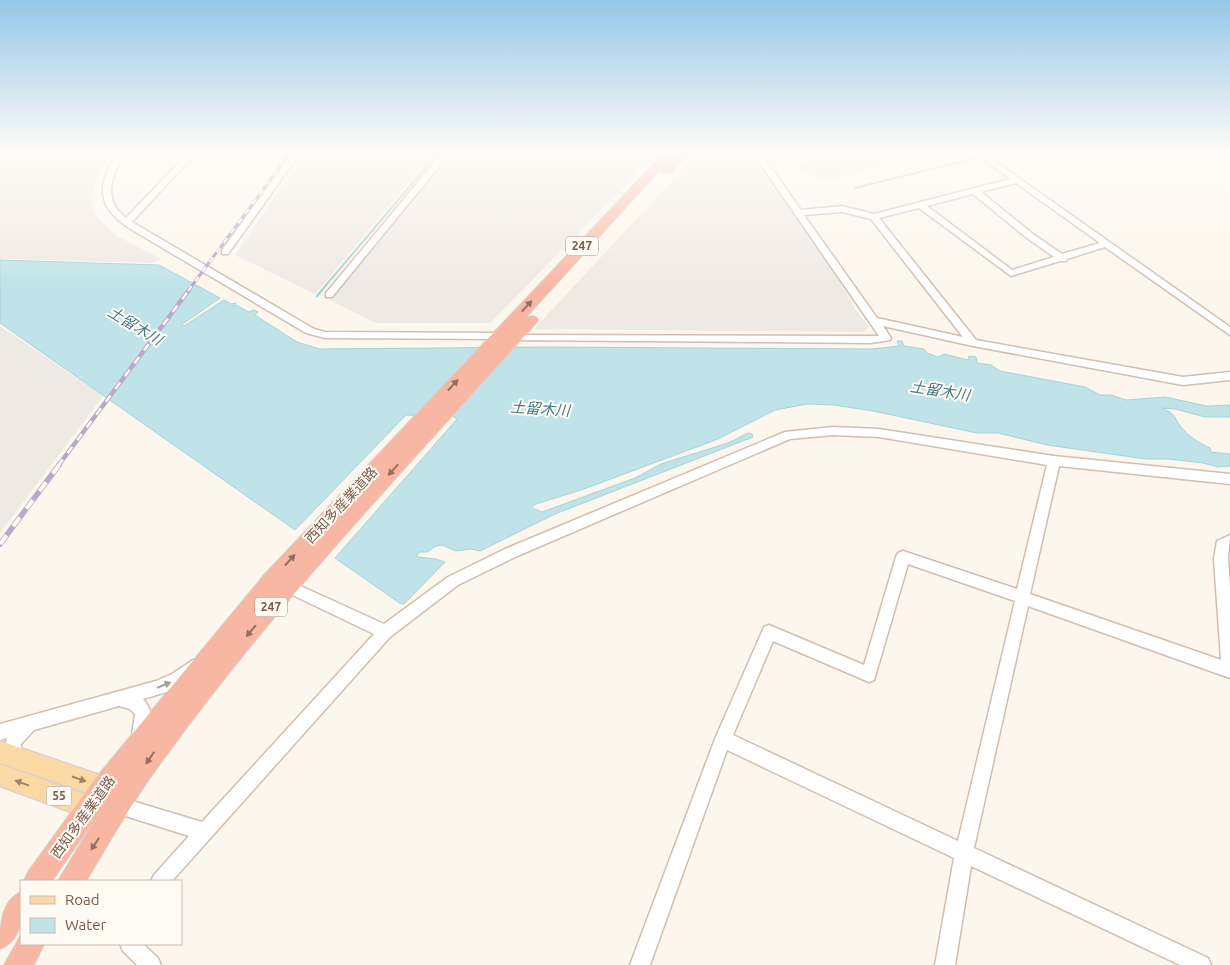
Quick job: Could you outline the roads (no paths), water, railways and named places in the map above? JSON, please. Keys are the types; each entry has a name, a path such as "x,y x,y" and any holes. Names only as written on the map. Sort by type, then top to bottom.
{"highway":[{"name":"西知多産業道路","path":"38,880 88,807 132,750 280,583 633,197"},
{"name":"西知多産業道路","path":"72,880 152,756 280,583"},
{"path":"0,936 20,906"}],"main road":[{"name":"55","path":"6,754 103,787"},
{"name":"55","path":"0,775 88,807 119,806"},
{"path":"103,787 119,806"}],"street":[{"path":"108,197 110,206 127,222 179,255 310,331 325,335 504,339 871,340 886,338 788,197"},
{"path":"127,222 151,197"},
{"path":"225,252 265,197"},
{"path":"329,295 410,197"},
{"path":"799,212 842,209 874,217 952,197"},
{"path":"982,197 1030,236 1063,259"},
{"path":"1040,197 1230,332"},
{"path":"921,205 1011,273 1063,259 1106,244"},
{"path":"874,217 973,343"},
{"path":"872,320 973,343 1183,382 1230,376"},
{"path":"161,880 384,632 453,581 502,557 789,435 834,430 879,433 1054,461 1230,479"},
{"path":"945,965 964,852 1021,597 1054,461"},
{"path":"640,965 723,739 770,632 869,675 903,557 1230,671 1227,590 1222,545 1230,541"},
{"path":"0,732 157,688 186,673 280,583 384,632"},
{"path":"117,699 136,702 143,712 144,726 132,750"},
{"path":"6,754 16,737 30,724"},
{"path":"723,739 1202,965"},
{"path":"119,806 203,831"},
{"path":"131,945 151,965"}],"water":[{"name":"土留木川","path":"0,260 159,265 220,298 181,325 184,326 224,300 231,304 236,303 233,306 236,305 249,312 254,310 258,312 255,315 297,342 320,349 545,347 872,349 899,346 897,341 902,341 904,346 924,349 927,353 938,357 944,354 968,360 969,356 976,357 977,363 991,365 1000,371 1085,387 1100,395 1111,395 1126,400 1165,397 1207,406 1230,405 1230,417 1205,417 1175,409 1162,408 1175,417 1187,433 1198,442 1210,448 1211,452 1230,454 1230,466 1218,467 1203,463 1169,459 1146,459 1047,445 998,433 977,433 873,411 834,405 807,404 775,410 718,439 584,489 533,505 532,508 542,512 635,478 661,464 728,443 748,433 752,434 753,437 555,514 480,551 471,549 456,551 442,545 436,546 427,552 420,552 417,555 418,557 445,562 404,604 401,604 335,558 457,419 452,416 406,415 295,530 0,323"}],"waterway":[{"path":"321,291 401,197"},
{"path":"317,296 322,290"}],"railway":[{"path":"188,291 258,197"},
{"path":"58,466 189,290"},
{"path":"0,544 59,465"}]}
